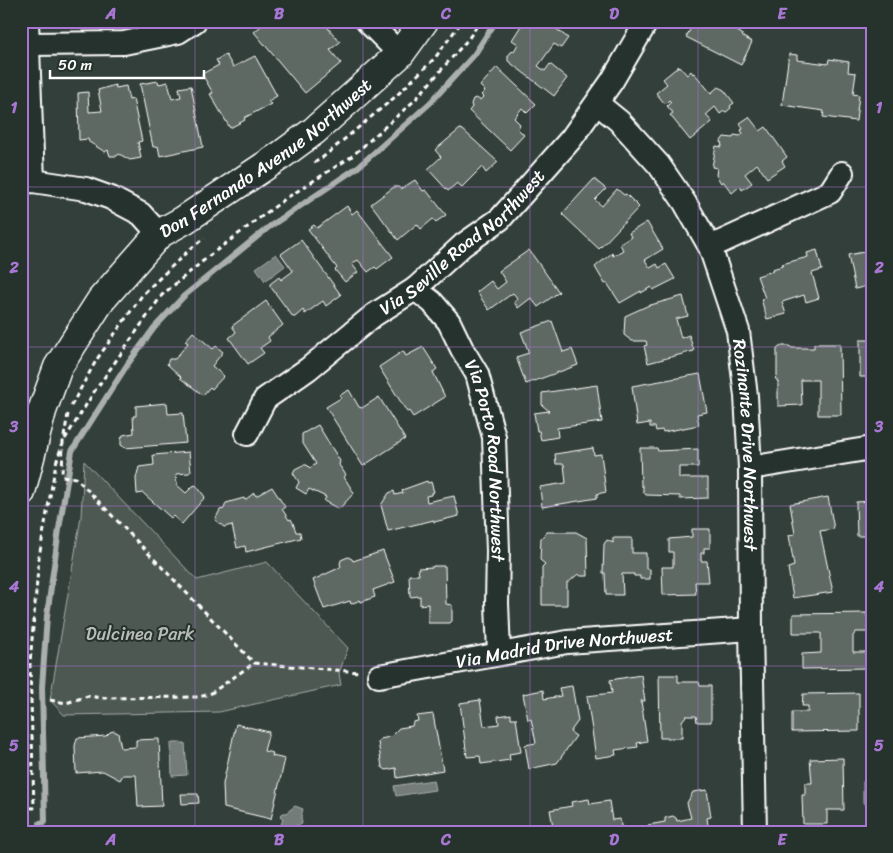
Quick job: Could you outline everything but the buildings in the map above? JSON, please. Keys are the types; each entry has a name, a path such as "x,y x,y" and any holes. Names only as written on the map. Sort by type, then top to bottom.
{"street":[{"path":"27,21 31,117 27,181"},
{"path":"29,44 124,43 178,32 195,21"},
{"path":"367,21 400,54"},
{"name":"Don Fernando Avenue Northwest","path":"27,181 86,189 111,198 141,214 160,234 280,156 314,131 400,54 424,21"},
{"name":"Via Seville Road Northwest","path":"246,434 266,399 308,369 374,315 415,289 463,245 500,219 571,139 598,104 647,21"},
{"name":"Rozinante Drive Northwest","path":"598,104 619,121 659,165 685,203 710,247 738,331 746,396 750,468 755,832"},
{"path":"710,247 830,192 842,173"},
{"path":"21,492 42,411 58,367 101,300 160,234"},
{"name":"Via Porto Road Northwest","path":"415,289 432,302 449,322 477,374 494,436 499,653"},
{"path":"750,468 872,448"},
{"name":"Via Madrid Drive Northwest","path":"379,676 499,653 585,641 751,629"}],"path":[{"path":"306,168 322,158 396,97 435,58 462,21"},
{"path":"379,676 346,670 254,662 76,478 62,476 63,442 94,392 162,295 209,256 285,200 351,158 415,100 469,38 480,21"},
{"path":"21,807 34,808 30,663 39,558 56,463 63,442 69,410 97,359 143,294 188,250 204,238"},
{"path":"50,700 66,703 88,696 102,698 198,697 210,694 254,662"}],"green space":[{"name":"Dulcinea Park","path":"84,461 197,580 267,562 348,648 339,673 341,685 219,712 64,715 50,700 81,517"}],"shaded area":[{"path":"276,254 285,266 265,281 256,268"},
{"path":"171,743 185,743 187,775 172,776"},
{"path":"868,776 872,776 872,808 866,806 863,802 863,782"},
{"path":"433,780 435,790 396,796 394,786"},
{"path":"295,806 303,809 302,824 285,829 281,825 283,819 280,816"}],"waterway":[{"path":"40,823 45,822 42,687 47,616 72,451 127,365 154,328 184,296 269,227 358,167 430,103 474,55 496,21"}]}
